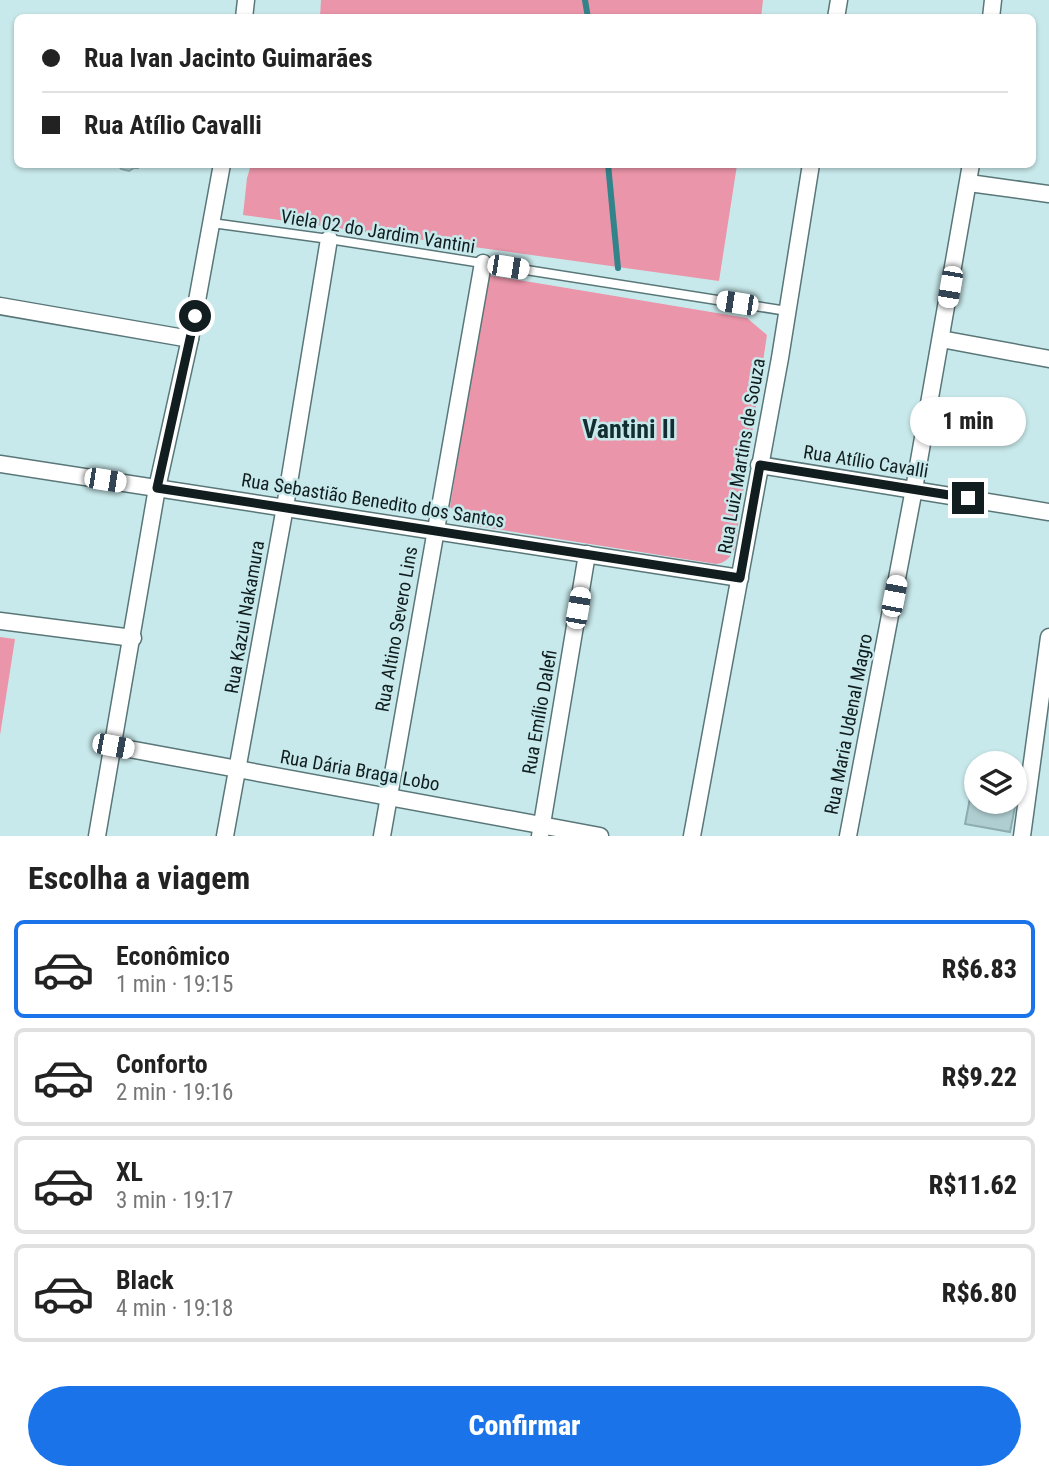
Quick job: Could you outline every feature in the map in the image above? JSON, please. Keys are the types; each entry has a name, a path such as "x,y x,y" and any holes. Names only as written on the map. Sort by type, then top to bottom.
{"street":[{"path":"97,836 157,488 190,339 221,168"},
{"name":"Rua Luiz Martins de Souza","path":"692,836 740,578 810,168"},
{"name":"Rua Maria Udenal Magro","path":"848,836 914,489 971,168"},
{"path":"969,183 1049,194"},
{"name":"Rua Kazui Nakamura","path":"225,836 285,507 329,239"},
{"name":"Rua Altino Severo Lins","path":"382,836 482,263"},
{"path":"0,306 190,339"},
{"path":"941,339 1049,359"},
{"name":"Rua Sebastião Benedito dos Santos","path":"0,464 740,578"},
{"name":"Rua Atílio Cavalli","path":"760,465 1049,512"},
{"name":"Rua Emílio Dalefi","path":"541,830 587,554"},
{"path":"0,621 133,638"},
{"path":"1022,836 1049,637"},
{"name":"Rua Dária Braga Lobo","path":"113,746 389,797 541,830 600,836"}],"lane":[{"name":"Viela 02 do Jardim Vantini","path":"212,223 787,311"}],"shaded area":[{"path":"321,0 763,0 761,14 320,14"},
{"path":"250,168 737,168 719,281 243,215"},
{"path":"488,275 747,318 767,335 734,552 726,560 716,564 471,525 450,507"},
{"path":"0,637 15,639 0,735"}],"building":[{"path":"967,814 1014,814 1010,832 965,824"}],"waterway":[{"path":"585,0 587,14"},
{"path":"608,168 618,268"}],"district":[{"name":"Vantini II","path":"629,429"}],"route":[{"path":"195,316 157,488 740,578 760,465 968,498"}]}
